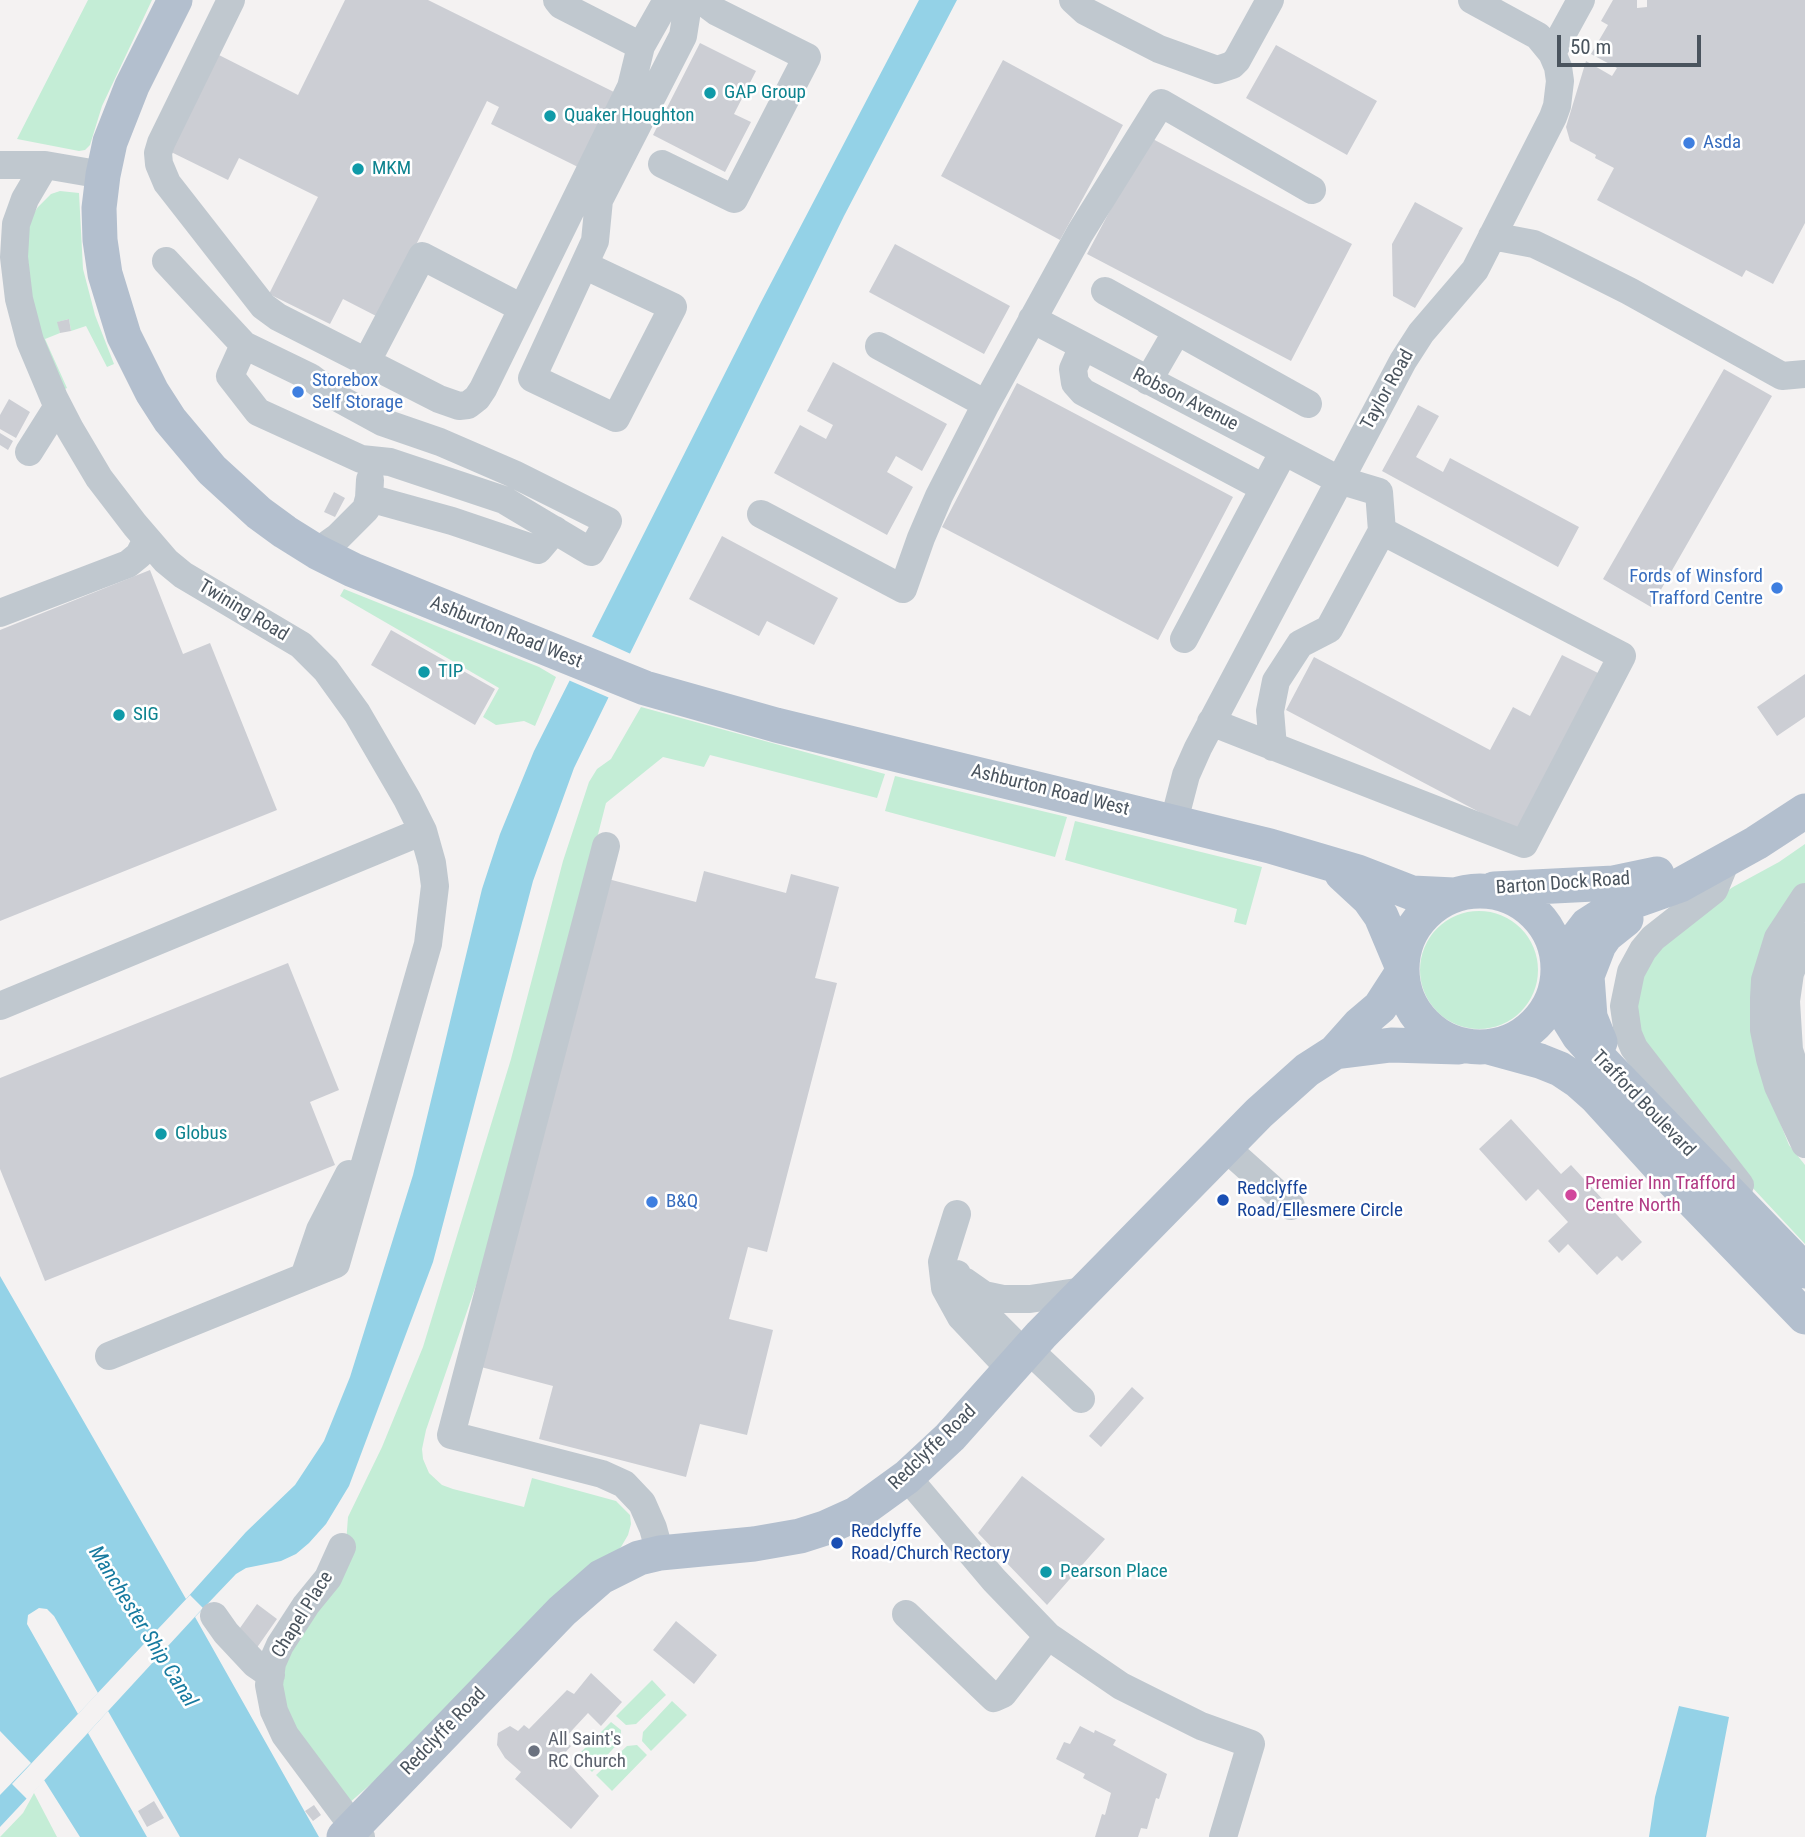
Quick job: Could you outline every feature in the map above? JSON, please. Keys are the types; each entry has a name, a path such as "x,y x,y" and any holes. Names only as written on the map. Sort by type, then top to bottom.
{"main road":[{"name":"Ashburton Road West","path":"175,0 120,113 103,175 99,208 105,274 124,336 152,392 170,420 220,478 259,513 317,552 353,570 645,688 776,725 1174,821 1330,863 1412,893 1467,893"},
{"name":"Barton Dock Road","path":"1558,974 1572,943 1592,921 1612,909 1680,885 1805,811"},
{"name":"Barton Dock Road","path":"1467,893 1636,880 1728,856"},
{"name":"Ashburton Road West","path":"1330,863 1370,899 1386,926 1402,970"},
{"path":"1632,1092 1596,1037 1590,1017 1587,976 1595,953 1606,935 1618,923 1680,885"},
{"path":"1467,893 1503,894 1524,904 1541,920 1553,940 1558,974 1548,1009 1533,1027 1513,1041 1481,1047 1451,1042 1432,1031 1417,1015 1406,995 1402,970 1406,943 1417,922 1434,906 1467,893"},
{"name":"Redclyffe Road","path":"352,1834 579,1594 601,1577 621,1566 660,1553 754,1544 800,1536 825,1528 856,1514 907,1477 950,1437 1083,1291 1224,1147 1284,1089 1335,1052 1387,999 1402,970"},
{"name":"Trafford Boulevard","path":"1558,974 1566,1014 1579,1036 1805,1271"},
{"name":"Redclyffe Road","path":"1335,1052 1391,1045 1481,1047"},
{"name":"Trafford Boulevard","path":"1481,1047 1540,1061 1560,1069 1578,1081 1805,1317"}],"street":[{"path":"231,0 158,153 163,174 174,195 263,306 278,317 452,405 468,405 483,389 631,87 641,46 667,0"},
{"path":"556,0 641,46"},
{"path":"584,265 673,307 616,418 532,378 595,241 600,200 683,36 686,17 683,0"},
{"path":"662,164 734,199 807,57 717,12 701,0"},
{"path":"1073,0 1085,10 1159,50 1217,70 1237,60 1265,9"},
{"path":"1472,0 1538,36 1552,52 1581,0"},
{"name":"Taylor Road","path":"1174,821 1186,775 1212,722 1403,360 1420,334 1466,282 1557,106 1560,81 1552,52"},
{"path":"761,514 903,589 939,496 986,404 1080,233 1161,103 1312,190"},
{"path":"0,165 45,165 103,175"},
{"name":"Twining Road","path":"45,165 35,179 19,216 14,257 19,299 30,341 58,406 99,478 174,569 286,636 314,656 357,713 408,799 423,831 435,886 428,944 374,1125 332,1235 335,1264 109,1356"},
{"path":"1492,236 1534,244 1559,256 1629,291 1782,376 1805,374"},
{"path":"366,363 422,256 517,319"},
{"path":"166,261 244,345 310,377 338,398 382,422 440,442 514,474 608,521 590,552 504,500 390,462 361,459 258,412 230,376 244,345"},
{"path":"1105,291 1308,404"},
{"name":"Robson Avenue","path":"1032,319 1339,480 1379,492 1382,531"},
{"path":"1148,381 1177,331"},
{"path":"879,346 986,404"},
{"path":"1083,346 1073,369 1075,383 1083,392 1264,488"},
{"path":"29,452 58,406"},
{"path":"361,459 382,422"},
{"path":"1184,639 1284,451"},
{"path":"317,552 359,518 366,509 370,483 361,459"},
{"path":"369,498 452,521 538,550 555,530"},
{"path":"1212,722 1273,747 1524,844 1622,656 1382,531 1329,629 1300,644 1276,681 1270,711 1273,747"},
{"path":"0,613 128,564 139,555 147,539"},
{"path":"0,1006 423,831"},
{"path":"606,846 451,1435 602,1474 624,1484 642,1503 660,1553"},
{"path":"1728,856 1714,890 1653,938 1636,961 1625,995 1625,1021 1628,1034 1643,1061 1739,1183 1771,1237"},
{"path":"1805,897 1778,938 1765,980 1764,1030 1770,1059 1792,1119 1805,1144"},
{"path":"1805,937 1790,973 1786,1001 1789,1050 1805,1099"},
{"path":"1224,1147 1291,1206"},
{"path":"1021,1357 966,1294 955,1271 953,1226 942,1262 945,1288 952,1303 978,1337 1021,1357 1081,1399"},
{"path":"955,1271 972,1288 1003,1299 1030,1299 1083,1291"},
{"path":"907,1477 994,1580 1048,1636 1121,1686 1201,1726 1251,1744 1223,1837"},
{"name":"Chapel Place","path":"342,1547 328,1578 306,1605 280,1645 269,1685 274,1710 285,1735 352,1834"},
{"path":"906,1614 994,1698 1003,1694 1048,1636"},
{"path":"214,1616 255,1664 271,1675"}],"green space":[{"path":"88,0 152,0 102,106 90,145 79,151 17,139"},
{"path":"60,191 79,193 83,269 95,315 114,364 107,367 86,326 71,331 69,319 58,322 60,333 45,339 67,388 61,391 34,322 26,240 32,216 38,207 51,194"},
{"path":"344,589 539,667 556,677 535,726 524,721 496,725 483,717 499,688 340,596"},
{"path":"641,707 885,774 877,798 710,755 704,767 663,757 606,803 503,1207 426,1430 422,1449 429,1473 442,1485 453,1489 524,1507 532,1478 616,1501 630,1515 631,1524 621,1547 592,1572 419,1742 348,1804 325,1781 276,1691 293,1634 346,1544 348,1517 382,1447 423,1347 511,1059 563,861 589,782 597,769 611,759"},
{"path":"895,776 1067,817 1055,857 885,811"},
{"path":"1075,821 1262,867 1246,925 1234,922 1237,909 1065,860"},
{"path":"1805,844 1805,886 1765,1085 1789,1145 1805,1165 1805,1244 1750,1185 1629,1032 1640,950 1733,887 1779,862"},
{"path":"1479,911 1501,916 1521,928 1533,948 1538,970 1533,992 1521,1012 1501,1024 1479,1029 1457,1024 1437,1012 1425,992 1420,970 1425,948 1437,928 1457,916"},
{"path":"652,1680 666,1695 636,1724 626,1725 616,1716"},
{"path":"672,1701 687,1715 651,1751 642,1741 643,1732"},
{"path":"611,1722 621,1730 621,1740 592,1772 577,1756"},
{"path":"637,1745 647,1755 612,1791 596,1775 627,1746"},
{"path":"34,1793 57,1837 0,1837 23,1813"}],"water":[{"name":"Manchester Ship Canal","path":"919,0 957,0 844,216 574,768 533,881 433,1262 349,1486 326,1524 309,1543 296,1554 281,1561 246,1568 236,1574 195,1617 319,1837 180,1837 108,1711 88,1733 147,1837 80,1837 44,1780 0,1827 0,1795 31,1763 0,1731 0,1276 186,1599 246,1532 295,1485 324,1441 350,1377 413,1175 482,889 500,834 534,751 760,304","holes":["39,1608 47,1609 54,1616 98,1693 78,1714 27,1624 28,1615"]},
{"path":"1679,1706 1729,1717 1706,1837 1649,1837 1655,1797"}],"pier":[{"path":"589,635 633,655 612,699 566,679"},
{"path":"190,1595 203,1608 27,1799 12,1784"}],"building":[{"name":"MKM","path":"345,0 428,0 616,93 580,168 491,124 499,107 487,101 380,318 343,299 330,324 269,294 318,197 239,158 228,180 165,149 213,52 298,95"},
{"name":"Asda","path":"1613,0 1637,0 1637,8 1647,7 1647,0 1805,0 1805,223 1773,284 1746,270 1742,277 1597,200 1614,168 1570,141 1566,127 1586,61 1612,76 1617,68 1591,54 1608,25 1601,21"},
{"name":"GAP Group","path":"700,43 756,71 734,114 751,122 725,172 653,135"},
{"path":"1276,45 1377,101 1347,155 1246,98"},
{"path":"1003,60 1123,125 1060,240 941,176"},
{"path":"1149,137 1352,244 1291,361 1087,254"},
{"path":"1415,202 1463,228 1415,308 1393,296 1392,244"},
{"path":"895,244 1010,306 984,354 869,292"},
{"path":"69,319 71,331 60,333 57,322"},
{"path":"833,362 947,424 922,471 896,456 887,472 913,487 887,535 774,473 800,425 826,439 833,425 807,411"},
{"path":"1724,369 1772,396 1651,607 1603,579"},
{"path":"1017,383 1233,497 1158,640 942,527"},
{"path":"9,399 30,412 16,438 0,429 0,415"},
{"path":"1418,405 1439,416 1416,457 1443,472 1450,458 1579,527 1558,567 1382,471"},
{"path":"0,433 13,441 8,450 0,445"},
{"path":"334,492 345,498 335,517 324,512"},
{"path":"722,536 838,598 814,645 767,621 759,636 689,599"},
{"name":"SIG","path":"150,570 183,654 210,643 277,810 0,921 0,630"},
{"name":"TIP","path":"391,630 495,689 475,725 371,665"},
{"path":"1562,655 1600,674 1517,832 1286,710 1314,657 1490,750 1513,707 1530,716"},
{"path":"1805,674 1805,717 1777,736 1757,707"},
{"name":"B&Q","path":"704,871 786,893 791,874 839,887 815,978 837,983 767,1252 748,1247 729,1319 773,1330 747,1435 700,1424 686,1477 539,1439 553,1386 481,1367 608,879 696,902"},
{"name":"Globus","path":"288,963 339,1090 310,1102 335,1165 45,1281 0,1169 0,1078"},
{"name":"Premier Inn Trafford Centre North","path":"1511,1119 1561,1174 1571,1165 1642,1242 1622,1261 1617,1256 1597,1275 1568,1244 1559,1253 1548,1241 1568,1222 1538,1189 1526,1201 1479,1149"},
{"path":"1132,1387 1144,1398 1101,1447 1089,1436"},
{"name":"Pearson Place","path":"1022,1476 1105,1539 1047,1605 978,1533"},
{"path":"257,1604 277,1619 256,1649 235,1635"},
{"path":"676,1621 717,1655 694,1684 653,1650"},
{"name":"All Saint's RC Church","path":"591,1673 622,1702 601,1726 588,1713 563,1740 571,1746 562,1756 599,1796 571,1829 515,1779 521,1772 505,1758 497,1745 498,1733 510,1726 518,1731 524,1725 529,1729 567,1690 574,1694"},
{"path":"1080,1726 1116,1740 1113,1745 1167,1774 1159,1799 1156,1798 1147,1829 1141,1828 1138,1837 1095,1837 1111,1793 1083,1778 1085,1774 1056,1759 1064,1742 1070,1744"},
{"path":"154,1801 164,1818 147,1827 138,1811"},
{"path":"314,1805 321,1815 313,1821 305,1811"}],"place":[{"name":"GAP Group","path":"710,93"},
{"name":"Quaker Houghton","path":"550,116"},
{"name":"Asda","path":"1689,143"},
{"name":"MKM","path":"358,169"},
{"name":"Storebox Self Storage","path":"298,392"},
{"name":"Fords of Winsford Trafford Centre","path":"1777,588"},
{"name":"TIP","path":"424,672"},
{"name":"SIG","path":"119,715"},
{"name":"Globus","path":"161,1134"},
{"name":"Premier Inn Trafford Centre North","path":"1571,1195"},
{"name":"Redclyffe Road/Ellesmere Circle","path":"1223,1200"},
{"name":"B&Q","path":"652,1202"},
{"name":"Redclyffe Road/Church Rectory","path":"837,1543"},
{"name":"Pearson Place","path":"1046,1572"},
{"name":"All Saint's RC Church","path":"534,1751"}]}
